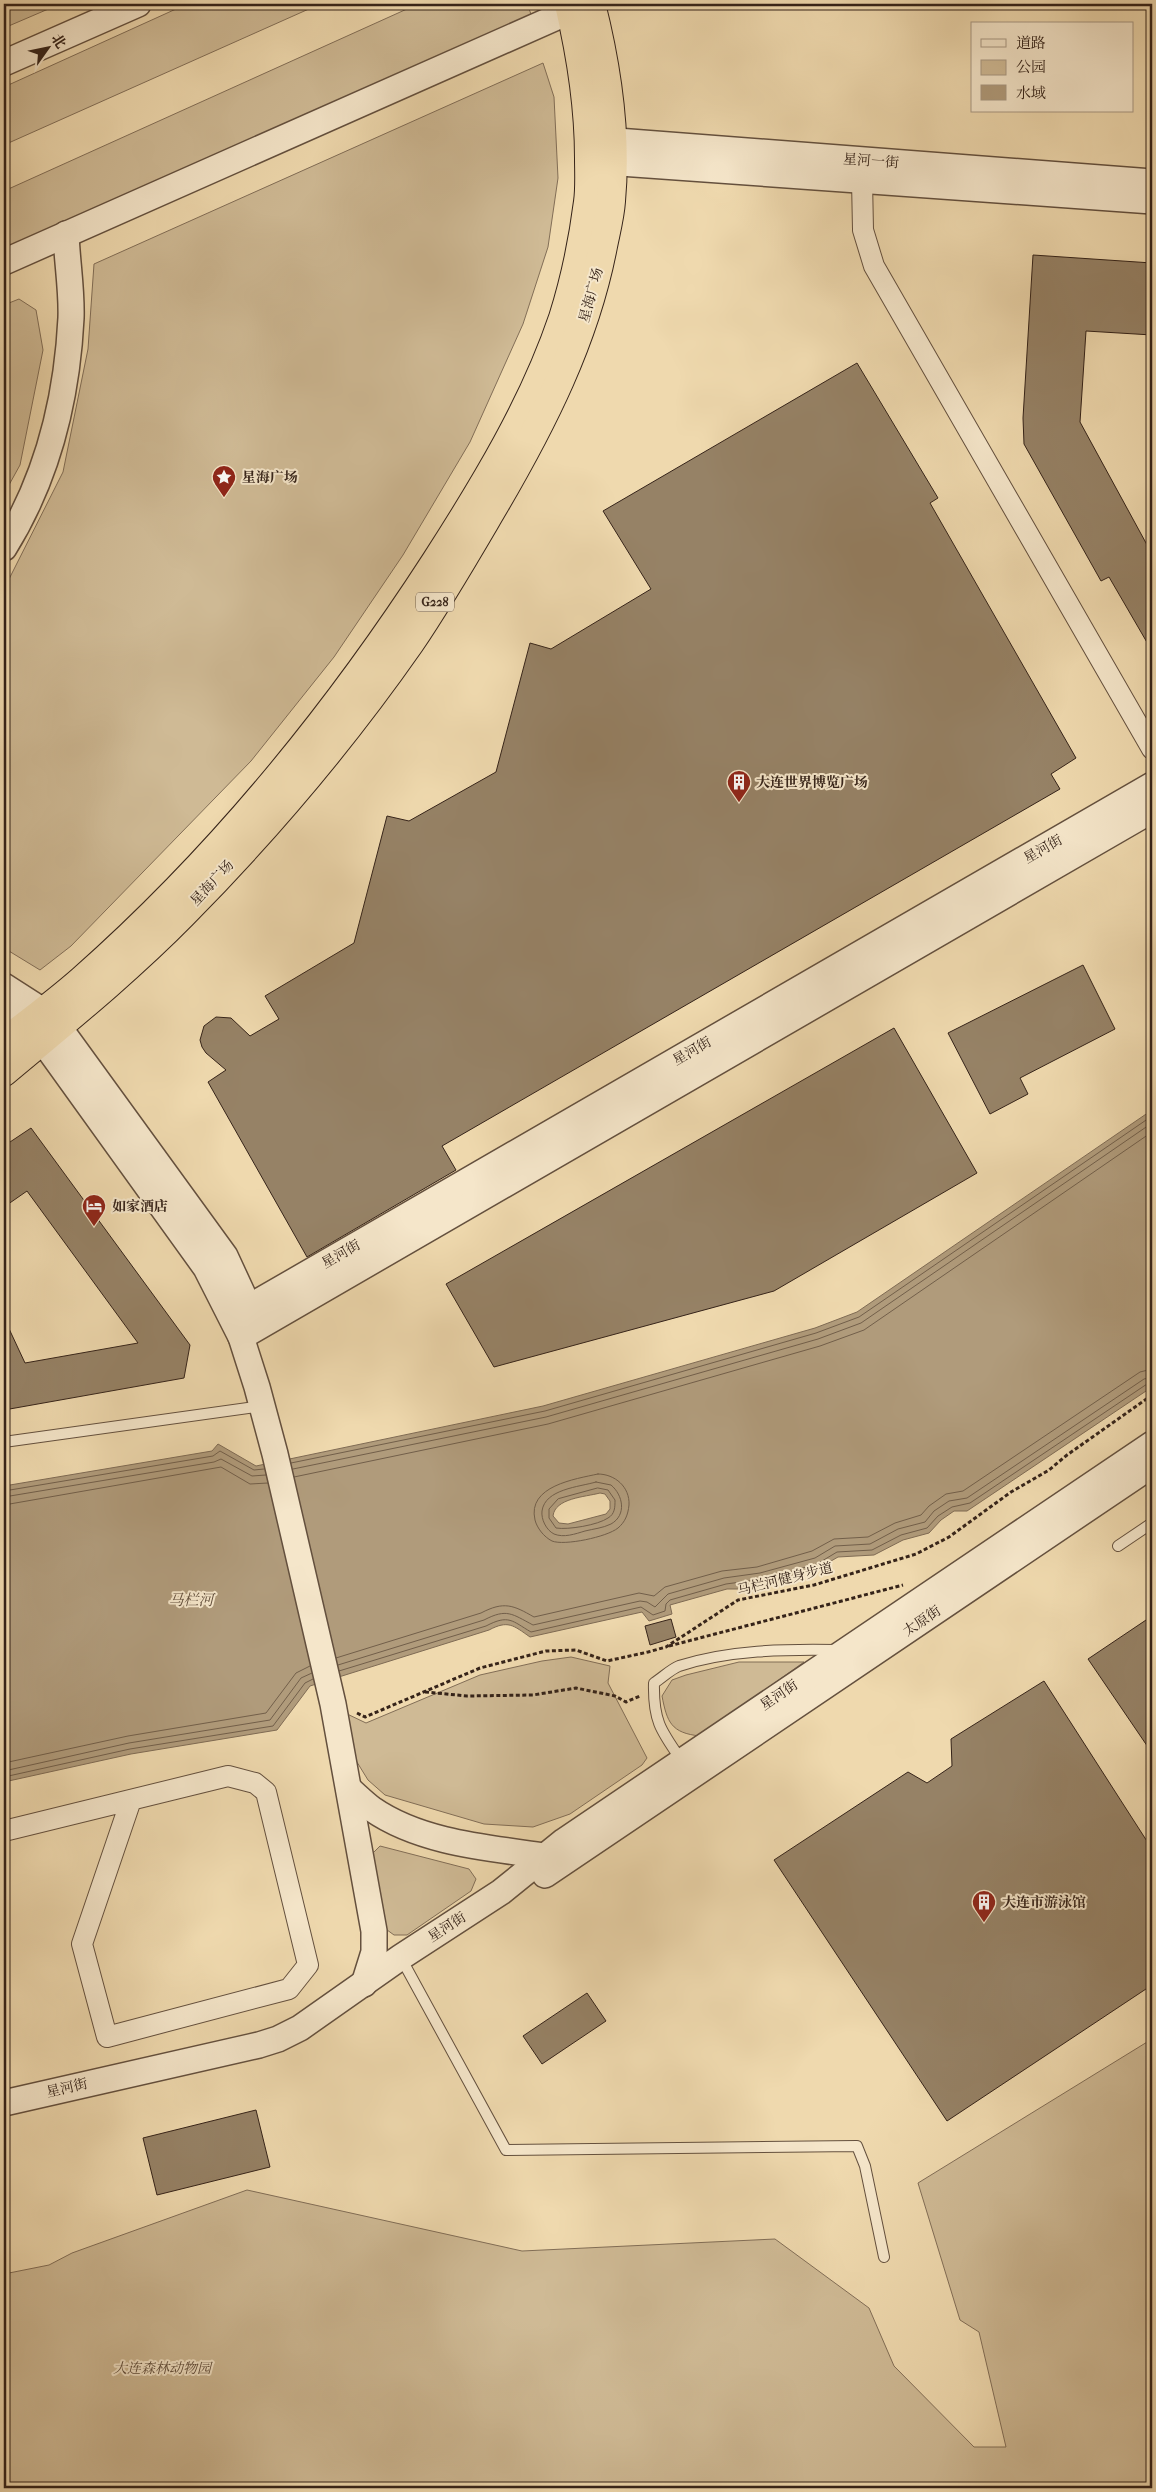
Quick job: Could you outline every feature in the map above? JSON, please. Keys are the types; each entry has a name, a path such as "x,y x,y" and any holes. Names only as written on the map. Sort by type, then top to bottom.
{"highway":[{"name":"星海广场","path":"4,1072 29,1026 182,916 262,828 339,738 409,643 505,488 562,380 583,324 600,263 611,202 600,150 611,115 601,45 579,6"}],"street":[{"path":"4,63 138,4"},
{"path":"4,262 579,6"},
{"name":"星河一街","path":"600,150 862,180 1152,201"},
{"name":"星河一街","path":"600,150 1152,182"},
{"path":"862,180 863,230 874,266 1152,749"},
{"path":"4,548 43,470 64,395 71,317 66,234"},
{"name":"星河街","path":"240,1321 1152,785"},
{"name":"星河街","path":"240,1321 1152,810"},
{"path":"4,986 29,1026 206,1268 240,1321 342,1706 349,1789 374,1931 374,1952 364,1984"},
{"name":"太原街","path":"846,1650 1152,1444"},
{"name":"太原街","path":"687,1769 1152,1465"},
{"name":"星河街","path":"4,2117 268,2056 306,2039 404,1964 687,1769 846,1650"},
{"path":"4,1831 228,1776 255,1783 266,1792 308,1965 289,1989 107,2037 82,1944 131,1800"},
{"path":"349,1789 372,1809 402,1826 434,1836 549,1863"},
{"name":"星河街","path":"4,2102 278,2039 300,2028 364,1984 404,1964"}],"lane":[{"path":"4,1442 262,1406"},
{"path":"1118,1546 1152,1523"},
{"path":"687,1769 660,1729 653,1707 654,1683 678,1667 720,1657 747,1653 846,1650"},
{"path":"404,1964 506,2150 857,2146 865,2166 884,2257"}],"path":[{"name":"马栏河健身步道","path":"342,1706 365,1717 480,1668 546,1651 576,1650 607,1661 666,1647 738,1600 814,1585 924,1550 949,1537 1011,1492 1049,1470 1067,1455 1152,1395"},
{"path":"666,1647 906,1583"},
{"path":"425,1692 467,1696 523,1696 576,1688 615,1696 626,1702 636,1696 654,1694"}],"green space":[{"path":"4,4 60,4 4,28"},
{"path":"187,4 320,4 4,145 4,87"},
{"path":"418,4 527,4 533,19 4,255 4,191"},
{"name":"星海广场","path":"543,63 554,97 558,178 548,247 523,324 470,442 403,555 334,657 251,761 71,946 40,970 4,948 4,589 63,472 88,349 94,264"},
{"path":"19,299 36,310 43,350 20,465 4,494 4,305"},
{"path":"571,1657 610,1666 608,1683 647,1758 642,1765 570,1814 533,1827 484,1824 385,1795 368,1780 352,1754 343,1712 366,1723 480,1675 542,1661"},
{"path":"739,1662 804,1662 700,1736 683,1732 672,1725 666,1713 662,1696 672,1680"},
{"path":"380,1846 469,1869 476,1879 471,1891 407,1935 394,1935 383,1927 371,1855"},
{"name":"大连森林动物园","path":"1152,2039 1152,2488 4,2488 4,2274 49,2265 72,2253 247,2190 522,2251 775,2239 869,2308 894,2366 974,2447 1006,2447 979,2332 960,2320 918,2183"}],"water":[{"name":"马栏河","path":"1152,1110 1152,1387 967,1511 954,1511 941,1520 929,1533 903,1540 874,1555 838,1557 819,1568 769,1581 769,1583 743,1589 727,1589 670,1605 672,1614 649,1621 642,1612 530,1637 515,1627 501,1625 310,1686 277,1730 131,1754 4,1782 4,1486 212,1451 218,1444 256,1466 543,1406 815,1328 857,1312","holes":["600,1493 605,1494 610,1501 610,1509 606,1514 568,1524 559,1523 553,1516 559,1505 572,1499"]}],"building":[{"path":"1033,255 1152,263 1152,335 1086,331 1080,422 1152,554 1152,651 1109,577 1101,581 1024,444 1023,418"},
{"name":"大连世界博览广场","path":"857,363 938,498 930,503 1076,758 1051,774 1060,789 442,1146 456,1170 307,1257 208,1082 226,1070 206,1053 202,1047 200,1040 204,1026 216,1017 231,1018 250,1036 279,1019 265,996 354,943 387,816 409,821 496,772 530,643 551,649 651,589 603,511"},
{"path":"1083,965 1115,1029 1020,1078 1028,1094 990,1114 948,1033"},
{"path":"894,1028 977,1173 774,1291 494,1367 446,1284"},
{"path":"31,1128 190,1345 184,1378 4,1410 4,1318 25,1363 138,1343 27,1191 4,1207 4,1146"},
{"path":"1152,1616 1152,1753 1088,1659"},
{"path":"671,1619 676,1637 650,1645 645,1626"},
{"name":"大连市游泳馆","path":"1044,1681 1152,1849 1152,1985 947,2121 774,1860 908,1772 927,1783 952,1766 951,1739"},
{"path":"587,1993 606,2021 542,2064 523,2036"},
{"path":"256,2110 270,2167 157,2195 143,2138"}],"place":[{"name":"星海广场","path":"224,498"},
{"name":"大连世界博览广场","path":"739,803"},
{"name":"如家酒店","path":"94,1227"},
{"name":"大连市游泳馆","path":"984,1923"}]}
